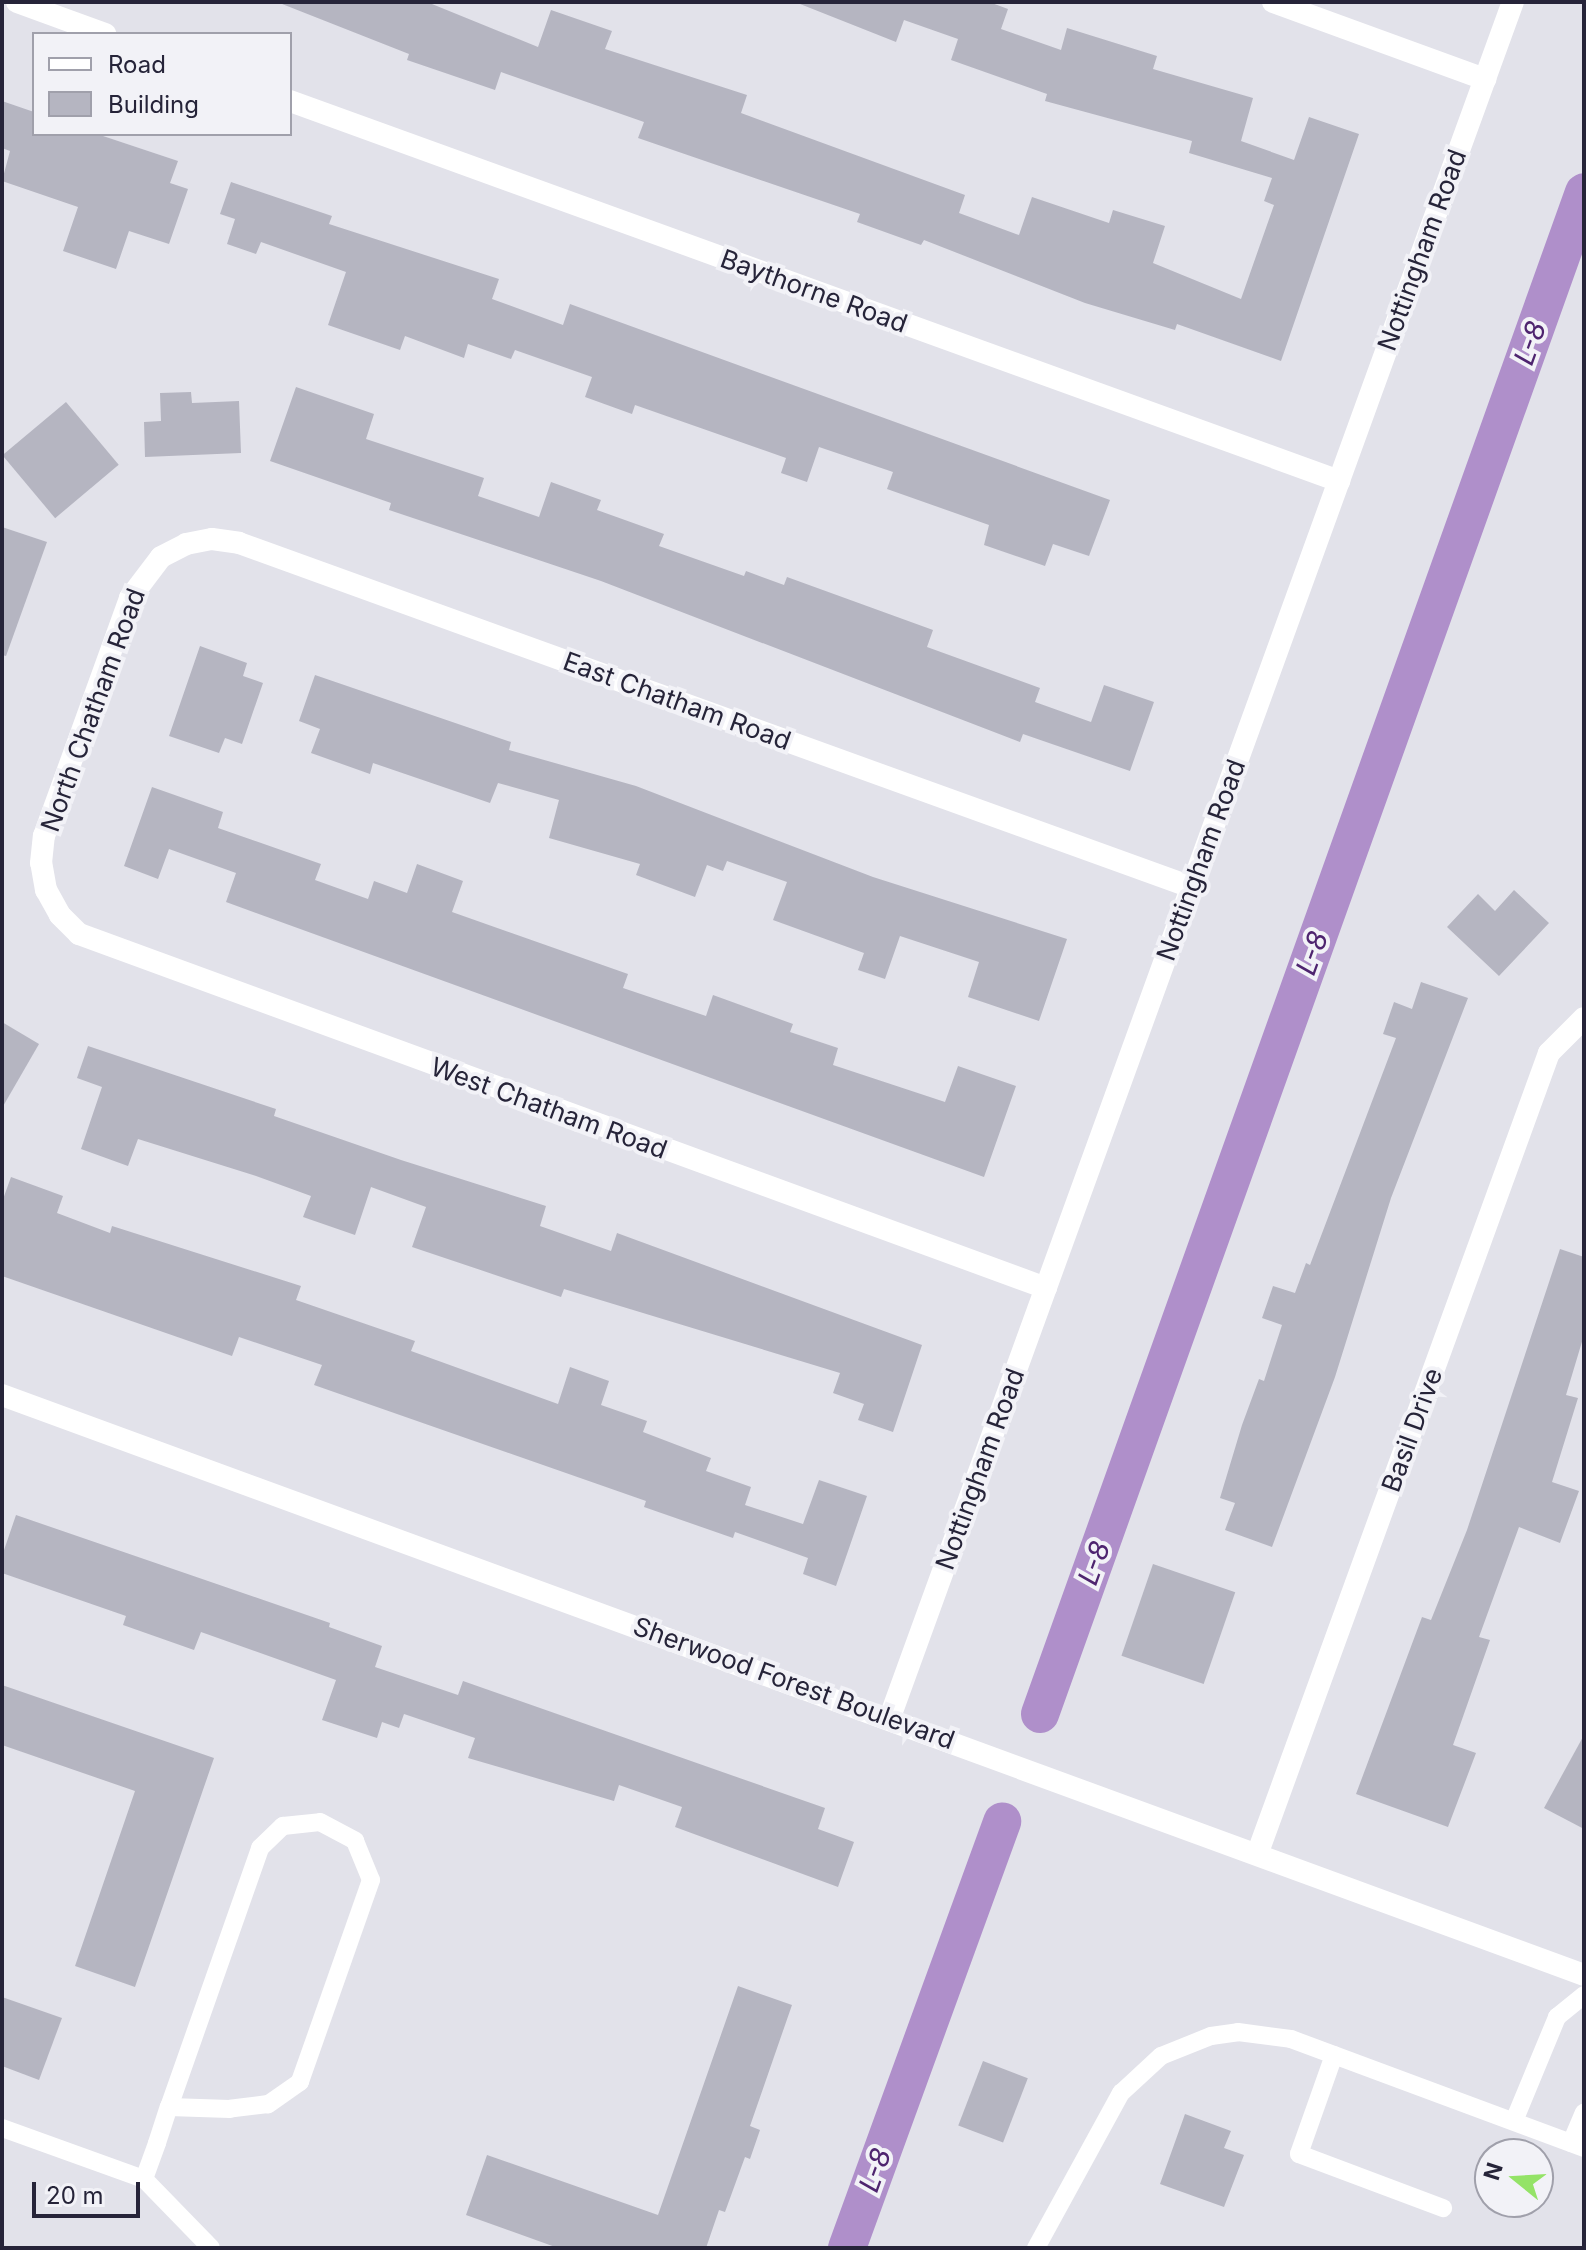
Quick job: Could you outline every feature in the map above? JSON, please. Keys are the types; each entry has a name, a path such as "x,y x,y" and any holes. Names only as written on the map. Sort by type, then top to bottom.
{"street":[{"path":"17,2 100,32"},
{"path":"1273,2 1485,79"},
{"name":"Nottingham Road","path":"890,1717 1513,2"},
{"name":"Baythorne Road","path":"292,102 1339,481"},
{"name":"East Chatham Road","path":"161,557 186,544 212,539 239,543 1191,887"},
{"name":"North Chatham Road","path":"60,915 46,890 41,863 44,836 130,598 161,557"},
{"name":"West Chatham Road","path":"60,915 101,945 1046,1288"},
{"name":"Basil Drive","path":"1258,1852 1549,1053 1584,1018"},
{"name":"Sherwood Forest Boulevard","path":"2,1395 890,1717 1584,1975"}],"lane":[{"path":"144,2179 169,2107 260,1848 283,1826 320,1822 355,1841 371,1880 300,2082 268,2104 169,2107"},
{"path":"1514,2121 1557,2017 1584,1995"},
{"path":"1036,2248 1121,2093 1161,2056 1211,2036 1238,2032 1291,2039 1578,2146 1584,2113"},
{"path":"1334,2055 1299,2154 1443,2208"},
{"path":"2,2128 144,2179 211,2248"}],"building":[{"path":"277,2 427,2 538,47 551,10 612,31 605,49 747,95 741,113 965,195 959,213 1019,235 1032,197 1109,223 1113,210 1165,226 1153,263 1241,299 1274,205 1264,201 1272,178 1189,153 1192,141 1045,101 1047,94 951,60 958,39 904,20 896,42 795,2 989,2 1008,9 1001,29 1061,50 1067,28 1157,56 1153,69 1253,98 1241,141 1294,160 1309,117 1359,134 1281,361 1177,324 1175,330 1085,303 924,240 921,245 857,222 860,214 638,138 644,122 501,72 495,90 407,60 409,54"},
{"path":"2,101 32,111 32,136 103,136 178,161 170,183 188,189 169,244 129,231 116,269 63,251 78,207 2,181 10,151 2,148"},
{"path":"231,182 332,216 329,224 499,279 492,299 563,325 570,304 1110,500 1089,556 1053,544 1045,566 984,545 989,525 887,489 893,472 819,447 807,482 781,473 786,458 635,405 632,414 585,397 592,377 515,350 511,359 468,344 464,358 405,336 400,350 328,325 346,272 261,242 256,254 227,244 235,219 220,214"},
{"path":"296,387 374,414 366,439 484,478 478,496 539,517 551,482 601,500 597,510 664,534 659,546 744,576 746,571 784,585 787,577 933,630 927,647 1040,688 1035,702 1091,722 1104,685 1154,702 1130,771 1023,734 1020,742 601,581 389,510 391,503 270,461"},
{"path":"191,392 192,403 239,401 241,453 145,457 144,422 161,421 160,393"},
{"path":"66,402 119,465 55,518 2,455"},
{"path":"2,527 47,542 6,656 2,655"},
{"path":"200,646 247,663 243,676 263,683 242,744 225,738 219,753 169,736"},
{"path":"315,675 511,742 509,750 636,786 873,877 1067,939 1039,1021 968,997 979,962 900,936 885,979 858,970 864,953 773,920 787,882 727,861 723,871 707,865 695,897 636,875 640,864 549,838 559,800 498,783 490,803 373,763 370,774 311,753 320,729 299,721"},
{"path":"152,787 223,812 218,828 321,864 315,880 368,899 374,881 407,893 417,864 463,881 452,912 628,974 623,988 706,1016 713,995 793,1024 790,1032 838,1048 833,1065 945,1102 958,1066 1016,1086 984,1177 226,902 236,873 169,849 158,879 124,866"},
{"path":"1514,890 1549,923 1499,976 1447,927 1478,894 1495,911"},
{"path":"1421,982 1468,998 1391,1198 1335,1377 1272,1547 1225,1530 1235,1503 1220,1498 1242,1425 1259,1379 1264,1381 1282,1325 1262,1318 1273,1286 1295,1293 1306,1263 1310,1265 1396,1038 1383,1034 1394,1002 1412,1009"},
{"path":"2,1022 39,1044 2,1108"},
{"path":"88,1046 276,1109 274,1116 546,1206 540,1226 611,1251 617,1233 922,1345 893,1432 858,1420 864,1404 833,1393 840,1373 564,1289 561,1297 412,1247 426,1207 371,1187 355,1235 303,1217 311,1196 253,1175 138,1139 128,1166 81,1149 102,1087 77,1078"},
{"path":"11,1177 63,1196 57,1213 110,1233 112,1226 301,1286 296,1300 415,1341 411,1351 558,1404 570,1367 609,1381 601,1405 647,1421 643,1432 711,1458 706,1471 751,1487 745,1505 803,1524 819,1480 867,1496 836,1586 803,1574 808,1558 735,1532 733,1538 644,1507 646,1501 314,1385 322,1365 239,1337 232,1356 2,1276 2,1202"},
{"path":"1560,1249 1584,1257 1584,1335 1566,1395 1578,1398 1552,1482 1579,1491 1560,1543 1519,1527 1479,1637 1490,1640 1453,1745 1476,1753 1448,1827 1356,1794 1422,1617 1431,1620 1467,1530"},
{"path":"16,1515 330,1623 329,1627 382,1646 375,1667 458,1695 463,1681 825,1808 818,1829 854,1842 838,1887 675,1827 682,1807 619,1785 614,1801 468,1758 475,1738 404,1714 399,1728 382,1722 377,1738 322,1720 336,1680 201,1632 194,1650 123,1625 126,1616 2,1573 2,1556"},
{"path":"1153,1564 1235,1592 1204,1684 1121,1656"},
{"path":"2,1685 214,1758 135,1987 75,1966 135,1791 2,1745"},
{"path":"1584,1735 1584,1829 1544,1808"},
{"path":"738,1986 792,2005 750,2126 760,2130 750,2159 745,2157 725,2212 719,2210 706,2248 558,2248 466,2215 487,2155 658,2215"},
{"path":"2,1997 62,2018 39,2080 2,2066"},
{"path":"983,2061 1028,2078 1003,2143 958,2125"},
{"path":"1185,2114 1231,2131 1224,2148 1244,2155 1224,2207 1160,2184"}],"waterway":[{"name":"L-8","path":"1040,1714 1584,192"},
{"name":"L-8","path":"847,2248 1002,1821"}]}
